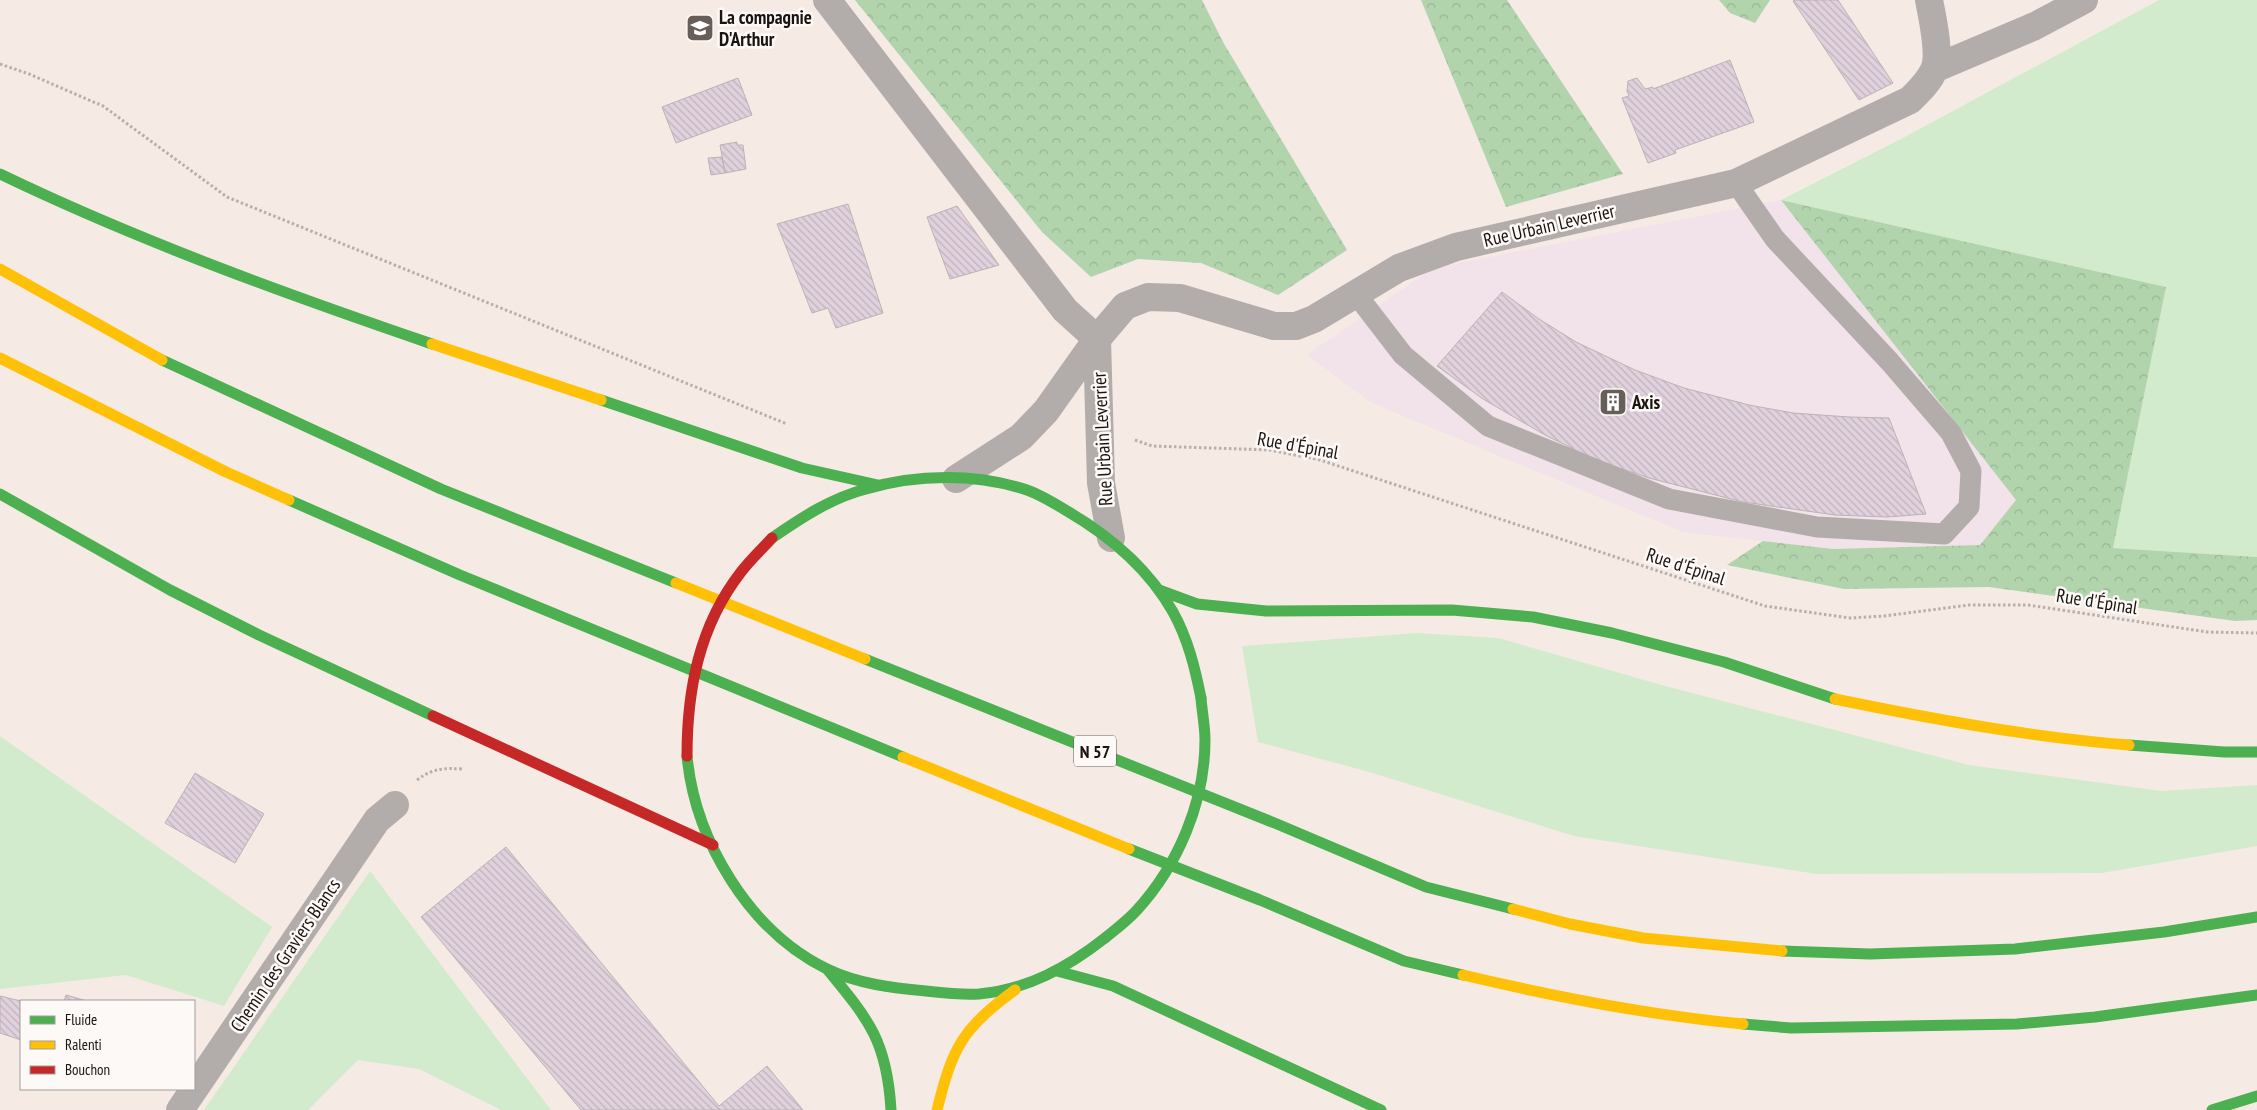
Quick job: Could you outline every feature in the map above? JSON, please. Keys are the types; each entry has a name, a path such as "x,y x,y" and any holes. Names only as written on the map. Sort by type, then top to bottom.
{"main road":[{"path":"0,174 52,200 225,269 429,343 802,468 878,485"},
{"name":"N 57","path":"0,269 162,360 441,489 1277,824 1426,887 1570,924 1643,938 1794,952 1870,954 2014,949 2164,932 2257,918"},
{"path":"0,358 226,472 460,575 1044,815 1260,900 1404,961 1555,997 1633,1012 1791,1028 2017,1024 2105,1016 2257,995"},
{"path":"916,479 956,479 991,482 1027,490 1084,520 1111,538 1138,564 1159,590 1186,637 1197,670 1205,743 1202,782 1181,844 1136,910 1081,958 1057,971 1023,984 979,994 948,994 908,990 871,983 827,969 798,952 769,927 746,900 728,873 713,845 691,787 687,756 686,732 690,694 698,653 724,596 741,572 772,538 808,512 840,498 878,485 916,479"},
{"path":"0,494 59,529 194,603 334,670 713,845"},
{"path":"1159,590 1197,604 1266,611 1452,610 1533,617 1631,638 1724,662 1832,698 1905,713 1979,726 2093,742 2224,752 2257,752"},
{"path":"827,969 866,1018 883,1052 889,1080 891,1110"},
{"path":"1057,971 1113,986 1381,1110"},
{"path":"937,1110 948,1069 966,1035 977,1019 1023,984"},
{"path":"2212,1110 2257,1096"}],"street":[{"path":"827,0 1065,310 1097,339"},
{"path":"1929,0 1936,33 1936,68 2035,26 2084,0"},
{"name":"Rue Urbain Leverrier","path":"956,479 1021,437 1046,412 1097,339 1125,306 1148,297 1180,298 1274,326 1296,326 1314,318 1399,268 1456,247 1736,183 1910,100 1926,84 1936,68"},
{"name":"Rue Urbain Leverrier","path":"1097,339 1110,436 1101,483 1111,538"},
{"name":"Chemin des Graviers Blancs","path":"195,1088 377,820 395,805"},
{"name":"Chemin des Graviers Blancs","path":"180,1110 194,1090"}],"lane":[{"path":"1356,294 1403,355 1488,426 1669,499 1817,527 1944,534 1969,507 1971,471 1951,433 1890,362 1775,239 1736,183"}],"path":[{"path":"0,64 29,74 103,106 226,197 792,426"},
{"name":"Rue d'Épinal","path":"1110,436 1152,446 1270,450 1320,460 1765,606 1850,618 1884,616 1969,605 2028,605 2207,632 2257,633"}],"shaded area":[{"path":"1781,200 2017,500 1980,545 1833,549 1683,532 1372,403 1307,355 1433,268"}],"green space":[{"path":"855,0 1202,0 1223,42 1347,250 1278,295 1201,263 1138,259 1091,277 1042,232"},
{"path":"1421,0 1507,0 1623,174 1506,207"},
{"path":"1719,0 1770,0 1755,23 1730,13"},
{"path":"2159,0 2257,0 2257,557 2113,548 2166,287 1781,200 1901,139"},
{"path":"1781,200 2166,287 2113,548 2257,557 2257,620 2235,621 1989,587 1844,589 1727,565 1763,541 1833,549 1980,545 2016,500"},
{"path":"1417,633 1498,638 1665,686 1969,765 2161,791 2257,785 2257,846 2102,873 1817,874 1574,836 1373,773 1258,742 1242,646"},
{"path":"0,736 272,927 224,1006 126,975 0,989"},
{"path":"370,871 551,1110 501,1110 419,1069 358,1060 308,1110 204,1110"}],"building":[{"path":"1838,0 1893,83 1859,100 1793,1"},
{"path":"1730,60 1754,122 1675,150 1676,153 1648,163 1622,98 1629,96 1627,91 1628,81 1637,78 1645,89 1653,87 1653,89"},
{"path":"738,78 752,115 676,143 662,107"},
{"path":"737,142 737,145 743,145 746,169 725,173 720,145"},
{"path":"722,157 725,173 711,175 708,158"},
{"path":"848,204 883,313 836,328 828,308 812,313 777,224"},
{"path":"957,206 999,265 950,279 927,217"},
{"name":"Axis","path":"1502,292 1539,319 1576,342 1635,370 1684,388 1749,405 1793,413 1889,418 1926,514 1887,517 1835,515 1743,502 1649,478 1596,460 1545,435 1483,399 1437,366"},
{"path":"195,773 264,814 235,863 165,823"},
{"path":"506,847 719,1106 767,1066 803,1110 581,1110 421,917"},
{"path":"66,995 84,1000 64,1000"},
{"path":"0,996 20,1001 20,1040 0,1033"}],"traffic: fast":[{"path":"0,174 159,244 322,306 432,344"},
{"path":"162,360 441,489 676,583"},
{"path":"601,400 802,468 878,485"},
{"path":"772,538 829,503 853,493 905,480 967,478 1007,484 1027,490 1052,502 1098,531 1127,554 1152,581 1173,612 1183,633 1201,698"},
{"path":"0,494 170,590 259,635 433,716"},
{"path":"289,500 460,575 903,757"},
{"path":"1159,590 1197,604 1266,611 1452,610 1533,617 1612,633 1724,662 1835,699"},
{"path":"865,659 1277,824 1426,887 1513,909"},
{"path":"1105,938 1133,914 1152,892 1177,853 1186,831 1194,809 1204,763 1205,735 1201,698"},
{"path":"2129,745 2224,752 2257,752"},
{"path":"687,756 692,788 701,819 714,850 731,880 773,932 799,952 827,969 863,982 888,987 952,994 997,992 1014,988 1046,975 1091,949 1105,938"},
{"path":"1129,849 1260,900 1404,961 1463,975"},
{"path":"1782,951 1870,954 2015,949 2164,932 2257,917"},
{"path":"827,969 865,1018 873,1033 885,1066 891,1110"},
{"path":"1057,971 1113,986 1381,1110"},
{"path":"1743,1024 1791,1028 2017,1024 2095,1017 2257,995"},
{"path":"2212,1110 2257,1096"}],"traffic: slow":[{"path":"0,269 162,360"},
{"path":"432,344 601,400"},
{"path":"0,358 226,472 289,500"},
{"path":"676,583 865,659"},
{"path":"1835,699 1981,726 2092,742 2129,745"},
{"path":"903,757 1129,849"},
{"path":"1513,909 1570,924 1643,938 1782,951"},
{"path":"1463,975 1602,1004 1672,1016 1743,1024"},
{"path":"937,1110 948,1070 962,1041 983,1016 1015,990"}],"traffic: jam":[{"path":"687,756 693,683 705,637 727,593 745,568 772,538"},
{"path":"433,716 713,845"}],"place":[{"name":"La compagnie D'Arthur","path":"700,28"},
{"name":"Axis","path":"1613,402"}]}
